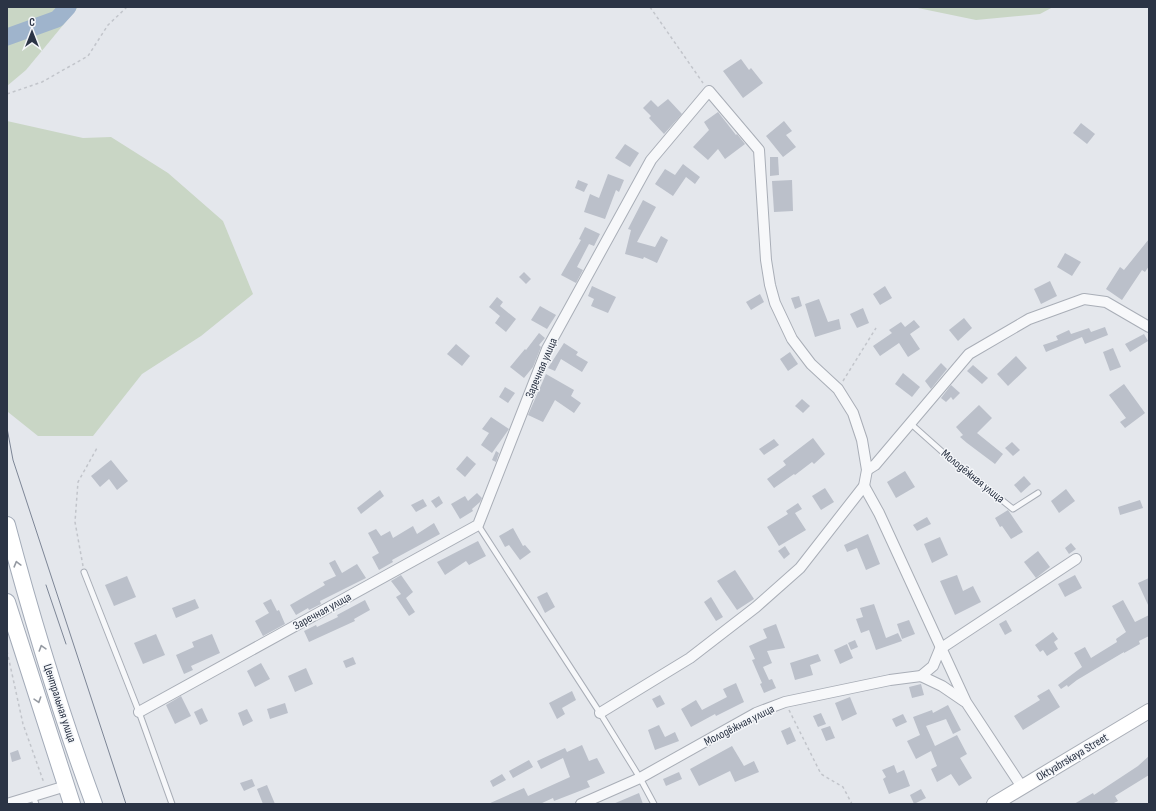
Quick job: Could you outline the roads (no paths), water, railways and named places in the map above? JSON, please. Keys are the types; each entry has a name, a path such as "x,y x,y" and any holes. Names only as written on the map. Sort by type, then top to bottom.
{"main road":[{"name":"Центральная улица","path":"7,525 27,602 85,781 94,804"},
{"name":"Центральная улица","path":"8,606 72,804"},
{"path":"66,786 85,781"}],"street":[{"name":"Заречная улица","path":"139,712 478,526 547,349 650,160 709,91 759,150 766,260 770,285 775,303 792,339 811,364 838,389 853,413 862,440 866,470"},
{"path":"600,713 690,658 756,607 800,568 864,486 866,470 875,465 969,354 1029,319 1084,299 1106,302 1149,327"},
{"path":"864,486 879,513 940,649 966,702 1022,787"},
{"path":"966,702 942,686 920,676 933,666 940,649 1076,559"},
{"name":"Молодёжная улица","path":"582,804 640,778 756,713 785,702 890,680 920,676"},
{"name":"Oktyabrskaya Street","path":"994,804 1149,711"},
{"path":"8,804 35,800 48,792 66,786"}],"lane":[{"name":"Молодёжная улица","path":"910,423 947,456 1013,509 1038,493"},
{"path":"478,526 600,713 640,778 654,804"},
{"path":"84,572 139,712 172,804"}],"waterway":[{"path":"7,37 57,19 68,7"}],"tram line":[{"path":"7,428 13,460 126,804"},
{"path":"46,585 66,644"}]}
